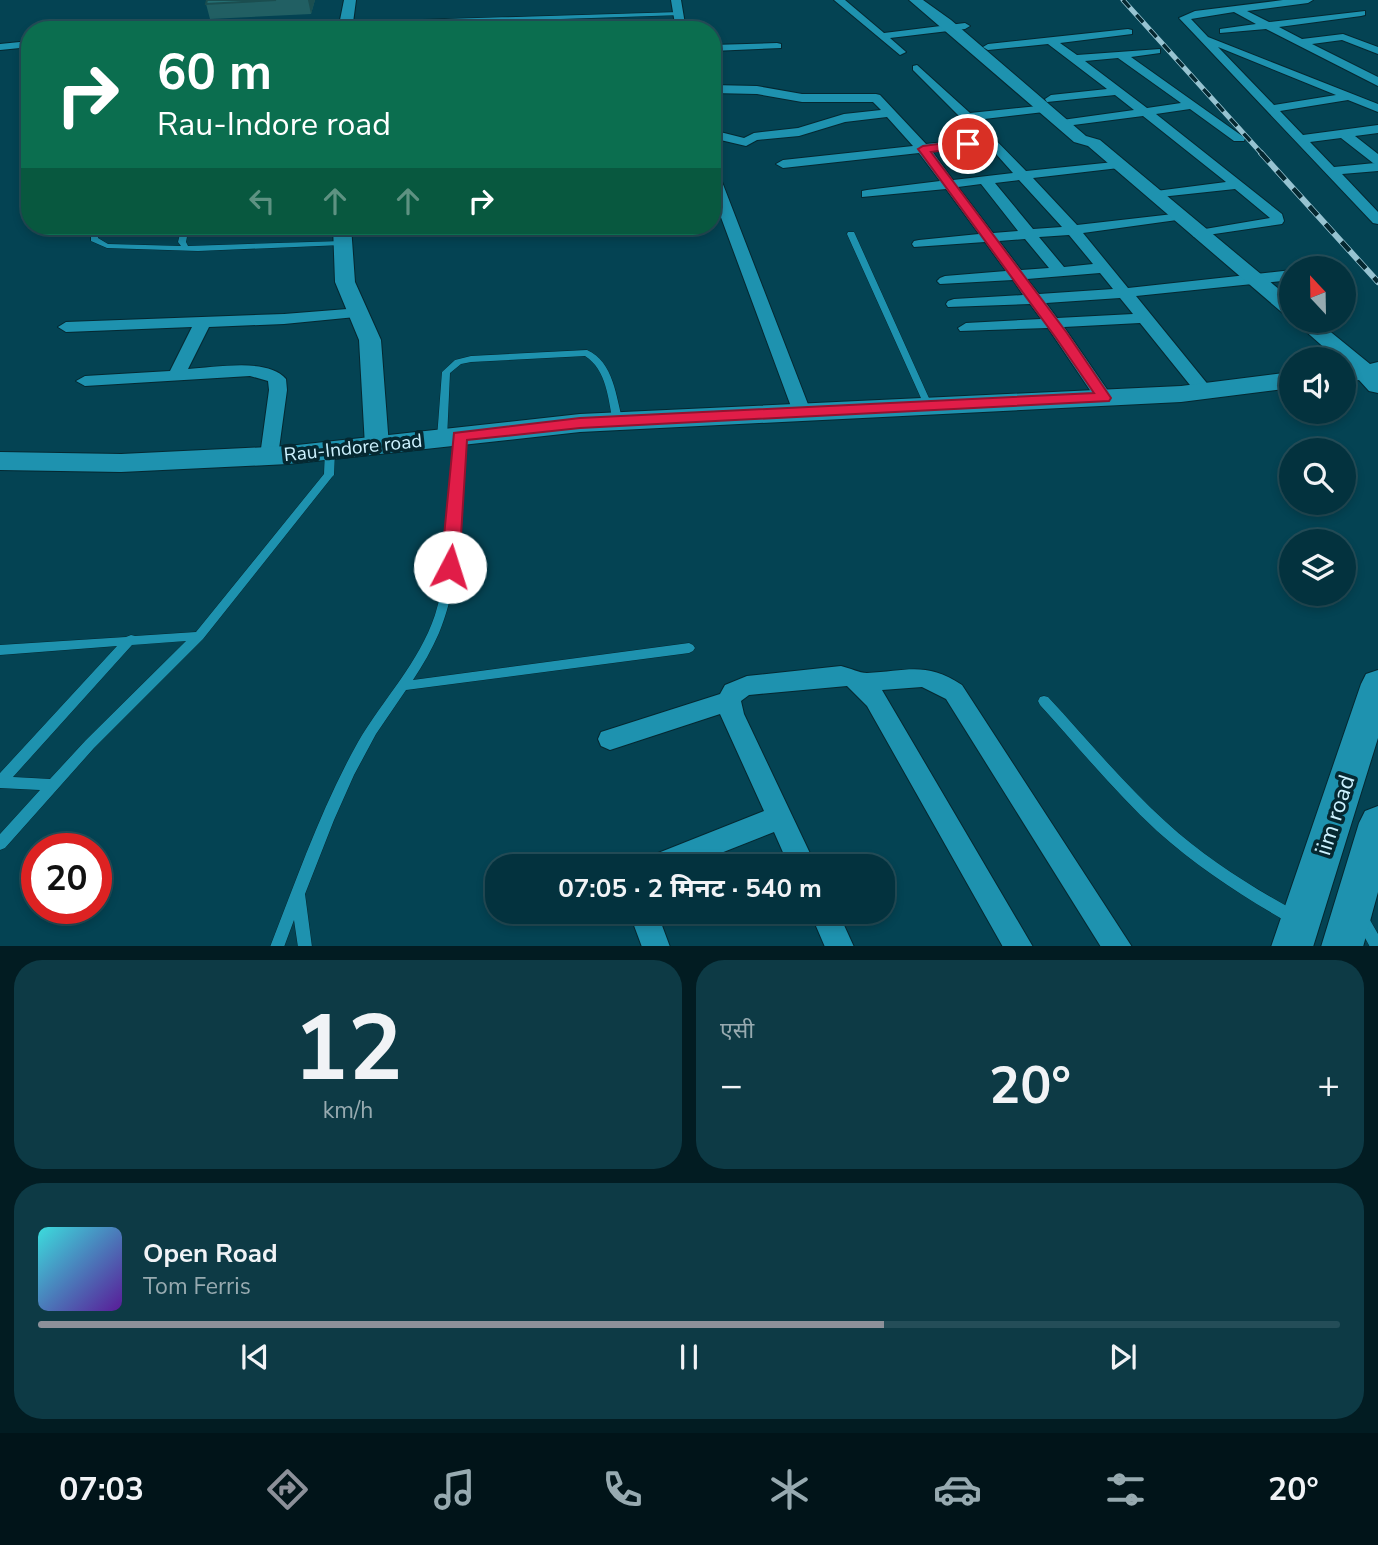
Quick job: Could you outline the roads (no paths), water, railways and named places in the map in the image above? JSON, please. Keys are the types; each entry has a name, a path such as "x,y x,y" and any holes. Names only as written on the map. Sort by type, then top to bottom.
{"main road":[{"name":"Rau-Indore road","path":"0,461 121,463 269,456 618,422 1104,398 1203,391 1279,382"},
{"name":"iim road","path":"1296,934 1378,684"},
{"path":"1342,946 1378,823"},
{"path":"1313,881 1354,905"}],"street":[{"path":"347,21 350,0"},
{"path":"676,0 680,21"},
{"path":"841,1 862,0"},
{"path":"915,0 988,47 1047,104 1062,124 1080,139 1094,143 1279,300"},
{"path":"929,0 1047,104 1096,137 1094,143"},
{"path":"1217,0 1378,82"},
{"path":"1308,0 1184,18 1378,220"},
{"path":"841,1 900,51"},
{"path":"1224,31 1361,13"},
{"path":"882,36 958,27"},
{"path":"988,47 1128,32"},
{"path":"1203,37 1378,108"},
{"path":"1300,42 1343,37 1378,51"},
{"path":"1050,40 1239,184 1274,214 1277,221 1199,234"},
{"path":"0,47 21,45"},
{"path":"721,48 777,46"},
{"path":"1074,59 1156,51"},
{"path":"1120,54 1239,138"},
{"path":"1352,69 1378,65"},
{"path":"917,68 1025,176 1073,230 1203,391"},
{"path":"1272,109 1347,97 1378,88"},
{"path":"721,89 757,90 809,98 871,96 881,102 923,149 1104,398"},
{"path":"967,117 1116,91"},
{"path":"1062,124 1192,105"},
{"path":"721,136 742,142 758,136 806,131 834,120 890,113"},
{"path":"1301,139 1378,129"},
{"path":"1343,133 1378,160"},
{"path":"783,164 990,141"},
{"path":"867,194 1119,164"},
{"path":"1332,171 1378,167"},
{"path":"985,180 1059,271"},
{"path":"1156,195 1239,184"},
{"path":"721,207 802,412"},
{"path":"919,244 1073,230 1177,216"},
{"path":"342,235 347,287 370,340 377,446"},
{"path":"945,281 1104,268"},
{"path":"954,304 1124,293 1279,276"},
{"path":"66,327 360,313"},
{"path":"965,328 1144,318"},
{"path":"176,376 203,322"},
{"path":"1318,333 1366,375"},
{"path":"85,381 250,371 268,373 277,379 278,390 269,456"},
{"path":"863,683 926,676 940,681 954,692 1117,946"},
{"path":"797,854 732,714 729,701 733,692 747,686 853,677 863,683 1018,946"},
{"path":"610,739 729,701"},
{"path":"687,854 780,817"},
{"path":"647,924 656,946"},
{"path":"829,924 840,946"}],"lane":[{"path":"500,21 680,14"},
{"path":"851,234 929,407"},
{"path":"94,235 94,239 107,246 186,248 331,235"},
{"path":"183,235 182,242 186,248"},
{"path":"277,946 334,804 362,746 431,640 446,593 456,506 446,372 458,362 471,359 587,353 602,364 618,422"},
{"path":"0,844 53,785 199,635 329,475 330,451"},
{"path":"0,650 199,635"},
{"path":"53,785 0,782 131,639"},
{"path":"403,686 689,648"},
{"path":"1044,701 1181,844 1296,934"},
{"path":"298,893 305,946"},
{"path":"1354,905 1377,946"}],"railway":[{"path":"1123,0 1263,155"},
{"path":"1261,153 1378,282"}]}
